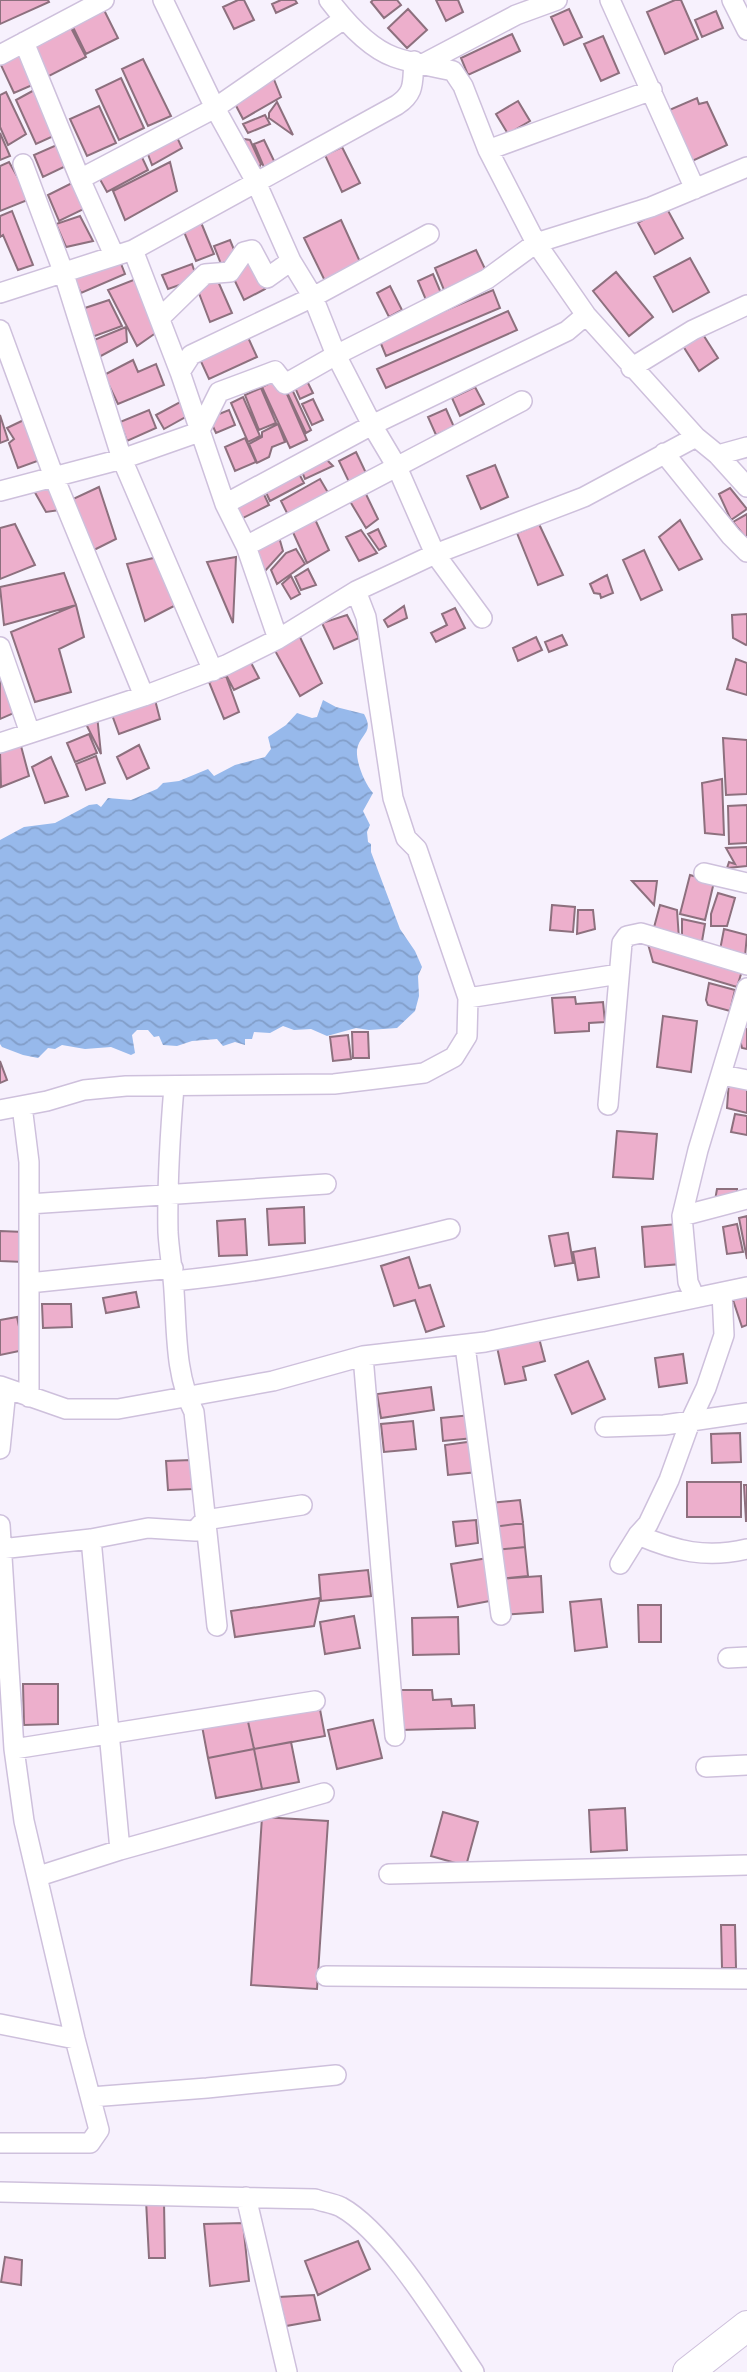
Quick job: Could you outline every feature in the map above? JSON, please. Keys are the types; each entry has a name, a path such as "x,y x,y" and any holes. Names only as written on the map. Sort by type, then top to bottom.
{"main road":[{"path":"688,2372 747,2326"}],"street":[{"path":"0,55 104,0"},
{"path":"163,0 215,108 256,182 291,261 313,297 336,355 397,467 435,554 482,618"},
{"path":"329,0 344,19 374,45 393,57 453,71 474,110 488,150 536,243 586,315 696,438 718,455 747,487"},
{"path":"0,293 134,250 407,98 412,90 419,63 516,15 557,0"},
{"path":"610,0 695,189"},
{"path":"732,0 747,30"},
{"path":"80,179 215,108 344,19"},
{"path":"24,42 114,255"},
{"path":"488,150 652,90"},
{"path":"23,164 63,271 122,459 213,671"},
{"path":"0,491 122,459 199,432 219,392 275,372 285,384 336,355 487,279 536,243 651,206 747,167"},
{"path":"180,372 191,355 313,297 429,234"},
{"path":"134,250 180,372 225,504 246,545 278,639"},
{"path":"160,318 205,274 230,272 244,252 252,250 267,278 291,261"},
{"path":"631,368 693,330 747,305"},
{"path":"225,504 372,425 567,331 586,315"},
{"path":"0,330 54,477 144,696"},
{"path":"246,545 522,401"},
{"path":"0,743 213,671 278,639 356,591 435,554 584,497 696,438"},
{"path":"718,455 747,446"},
{"path":"664,453 747,552"},
{"path":"0,1110 84,1090 125,1086 334,1084 424,1073 454,1057 467,1036 468,998 417,849 406,838 393,798 366,617 356,591"},
{"path":"0,647 30,733"},
{"path":"704,873 747,883"},
{"path":"608,1105 622,943 627,936 641,933 747,965"},
{"path":"468,998 619,974"},
{"path":"695,1298 688,1282 682,1216 698,1150 747,988"},
{"path":"722,1075 747,1080"},
{"path":"174,1087 169,1141 168,1235 174,1275 179,1360 186,1397 194,1412 217,1626"},
{"path":"22,1106 29,1161 29,1398"},
{"path":"29,1203 326,1184"},
{"path":"682,1216 747,1199"},
{"path":"29,1283 174,1275 229,1276 312,1262 450,1229"},
{"path":"0,1449 3,1388 66,1409 118,1409 273,1381 363,1356 465,1346 747,1287"},
{"path":"620,1564 648,1524 706,1388 724,1335 722,1293"},
{"path":"465,1346 501,1615"},
{"path":"363,1356 395,1736"},
{"path":"606,1427 690,1422 747,1413"},
{"path":"0,1549 91,1539 148,1528 195,1531 205,1520 302,1505"},
{"path":"0,1525 14,1749 24,1821 99,2130 90,2143 0,2143"},
{"path":"638,1535 669,1548 691,1553 747,1549"},
{"path":"91,1539 120,1850"},
{"path":"14,1749 315,1701"},
{"path":"706,1767 747,1765"},
{"path":"39,1876 120,1850 324,1793"},
{"path":"389,1874 747,1865"},
{"path":"326,1976 747,1979"},
{"path":"0,2024 75,2039"},
{"path":"91,2097 337,2075"},
{"path":"0,2192 315,2199 340,2206 363,2223 424,2298 474,2372"},
{"path":"246,2197 287,2372"}],"water":[{"path":"323,700 336,707 364,714 367,720 367,730 357,750 362,773 373,793 363,811 370,825 367,832 368,842 371,844 371,852 400,929 422,967 418,976 419,996 415,1011 397,1028 356,1028 327,1036 311,1029 294,1030 283,1026 270,1033 254,1032 252,1039 245,1039 245,1045 235,1042 223,1046 217,1039 192,1041 177,1046 163,1045 159,1036 154,1037 148,1030 137,1030 132,1035 135,1053 131,1055 111,1047 85,1049 62,1045 55,1049 48,1048 38,1058 2,1047 0,840 24,827 55,823 89,805 97,804 101,807 108,798 131,800 157,789 163,783 179,781 208,769 214,776 235,765 265,757 271,749 268,737 286,725 297,713 317,717"}],"building":[{"path":"0,0 48,0 49,2 0,24"},
{"path":"244,0 254,20 234,29 223,7"},
{"path":"281,0 295,0 297,3 276,13 272,4"},
{"path":"397,0 401,5 384,18 371,2"},
{"path":"436,0 458,0 463,12 446,21"},
{"path":"681,0 698,39 665,54 647,12"},
{"path":"102,6 118,38 86,54 70,21"},
{"path":"408,9 427,30 407,48 388,28"},
{"path":"569,9 582,37 564,45 551,17"},
{"path":"716,11 723,28 702,37 695,20"},
{"path":"68,22 86,57 47,77 29,42"},
{"path":"512,34 520,51 468,75 461,58"},
{"path":"603,36 619,73 601,81 584,44"},
{"path":"21,49 37,83 14,93 0,63"},
{"path":"143,59 171,116 148,126 122,69"},
{"path":"271,72 281,97 243,119 233,100"},
{"path":"121,78 144,128 119,140 96,90"},
{"path":"38,88 58,134 36,144 16,100"},
{"path":"6,92 26,134 8,145 0,127 0,95"},
{"path":"697,98 699,104 707,102 727,145 690,162 667,111"},
{"path":"518,101 530,121 508,134 496,114"},
{"path":"277,102 293,135 269,118 269,113"},
{"path":"99,106 116,143 87,156 70,119"},
{"path":"265,115 270,124 248,133 243,124"},
{"path":"0,133 10,156 0,160"},
{"path":"175,133 182,148 152,165 146,149"},
{"path":"238,138 250,140 261,164 256,173"},
{"path":"264,140 277,167 266,172 254,144"},
{"path":"59,144 68,165 43,177 34,155"},
{"path":"342,147 360,183 342,192 325,155"},
{"path":"139,151 148,170 107,192 97,174"},
{"path":"9,162 30,199 0,211 0,166"},
{"path":"170,162 177,191 125,220 113,191"},
{"path":"72,183 90,206 59,221 48,195"},
{"path":"666,207 683,238 655,254 638,223"},
{"path":"12,211 33,265 18,270 3,235 0,237 0,216"},
{"path":"80,216 93,241 66,247 56,224"},
{"path":"200,220 214,254 196,261 182,227"},
{"path":"341,220 361,264 325,281 304,238"},
{"path":"230,240 237,257 221,264 214,246"},
{"path":"476,250 486,271 444,290 435,268"},
{"path":"118,256 125,274 81,293 71,274"},
{"path":"250,258 265,289 244,300 234,279"},
{"path":"690,258 709,292 673,312 654,277"},
{"path":"192,264 197,279 168,289 162,275"},
{"path":"616,272 653,317 629,336 593,291"},
{"path":"433,274 441,293 426,300 418,281"},
{"path":"136,279 160,330 137,346 108,290"},
{"path":"217,279 232,313 210,322 197,288"},
{"path":"390,286 402,310 389,317 377,293"},
{"path":"493,290 500,308 386,356 379,339"},
{"path":"109,300 122,326 92,337 82,309"},
{"path":"508,311 517,330 386,388 377,369"},
{"path":"126,327 127,342 99,357 94,340"},
{"path":"246,333 257,357 209,379 198,355"},
{"path":"702,333 718,358 699,371 683,346"},
{"path":"133,360 138,372 156,364 164,385 118,404 104,375"},
{"path":"305,377 313,393 300,399 293,383"},
{"path":"280,378 307,440 290,448 262,387"},
{"path":"290,385 311,430 306,433 285,388"},
{"path":"475,387 484,404 460,416 452,398"},
{"path":"261,388 276,423 259,430 245,395"},
{"path":"243,397 260,436 248,442 231,403"},
{"path":"313,399 323,420 312,425 302,404"},
{"path":"182,401 189,415 164,429 156,415"},
{"path":"446,409 454,427 436,435 428,417"},
{"path":"149,410 156,428 127,441 120,422"},
{"path":"229,410 235,425 216,433 209,418"},
{"path":"0,415 8,440 0,443"},
{"path":"28,418 43,459 18,468 9,443 14,439 7,428"},
{"path":"278,424 285,442 272,447 269,457 257,463 249,444 262,437 262,432"},
{"path":"245,438 256,462 235,471 225,447"},
{"path":"356,452 366,473 349,482 339,461"},
{"path":"322,455 333,466 305,479 300,467"},
{"path":"495,465 508,497 481,509 467,476"},
{"path":"296,468 304,483 270,501 263,486"},
{"path":"320,479 330,496 289,517 281,501"},
{"path":"48,487 60,510 46,512 33,489"},
{"path":"99,487 116,539 86,554 73,499"},
{"path":"261,488 269,505 237,521 228,504"},
{"path":"363,488 378,519 366,528 348,498"},
{"path":"730,488 747,509 731,520 719,494"},
{"path":"747,514 747,539 733,522"},
{"path":"314,517 329,550 307,563 291,528"},
{"path":"680,520 702,559 679,570 659,537"},
{"path":"15,524 35,565 0,579 0,528"},
{"path":"539,524 563,575 538,585 517,533"},
{"path":"378,529 386,546 379,550 368,534"},
{"path":"361,530 377,553 359,561 346,537"},
{"path":"279,537 283,551 265,571 254,550"},
{"path":"296,549 305,564 277,584 271,570 286,553"},
{"path":"644,550 662,590 641,600 623,560"},
{"path":"158,557 176,605 145,621 127,564"},
{"path":"236,557 233,623 207,562"},
{"path":"308,569 316,585 301,590 295,577"},
{"path":"64,573 76,605 4,625 0,587"},
{"path":"607,575 613,593 601,598 600,594 594,593 590,584"},
{"path":"291,576 300,594 291,599 282,584"},
{"path":"76,605 84,637 59,649 71,692 35,702 11,632"},
{"path":"404,606 407,618 388,627 384,620"},
{"path":"455,608 465,628 436,642 431,633 447,625 442,614"},
{"path":"747,614 746,645 733,638 732,615"},
{"path":"347,615 359,638 334,649 322,623"},
{"path":"298,633 322,683 300,696 273,647"},
{"path":"562,635 567,645 549,652 545,642"},
{"path":"536,637 542,650 518,661 513,648"},
{"path":"0,654 14,713 0,719"},
{"path":"248,657 259,678 234,690 223,669"},
{"path":"736,659 747,663 747,695 727,689"},
{"path":"226,676 239,712 224,719 209,682"},
{"path":"154,696 160,719 119,734 111,712"},
{"path":"97,715 101,754 84,720"},
{"path":"89,734 97,753 75,762 67,743"},
{"path":"723,738 747,740 747,794 726,795"},
{"path":"139,745 149,768 127,779 117,757"},
{"path":"21,746 29,776 1,787 0,751"},
{"path":"96,756 105,783 86,790 76,764"},
{"path":"51,757 68,796 45,803 32,767"},
{"path":"722,779 724,835 705,833 702,783"},
{"path":"747,805 747,843 729,844 728,806"},
{"path":"747,847 747,866 727,868 729,862 735,864 726,848"},
{"path":"690,875 714,882 705,920 680,914"},
{"path":"632,881 657,881 654,905"},
{"path":"718,893 735,898 727,926 711,926 711,914"},
{"path":"552,905 575,907 573,932 550,930"},
{"path":"660,905 677,910 679,939 653,931"},
{"path":"578,910 593,910 595,929 577,934"},
{"path":"682,919 705,924 701,947 682,941"},
{"path":"724,929 747,935 745,956 720,950"},
{"path":"648,944 742,971 737,987 653,962"},
{"path":"709,983 735,990 730,1011 708,1005 706,1000"},
{"path":"575,997 576,1004 603,1002 605,1022 589,1023 589,1031 555,1033 552,998"},
{"path":"663,1016 697,1021 691,1072 657,1067"},
{"path":"744,1028 747,1029 747,1049 742,1048 741,1044 740,1034"},
{"path":"352,1032 368,1032 369,1058 353,1058"},
{"path":"348,1035 351,1059 333,1061 330,1037"},
{"path":"0,1061 7,1080 0,1083"},
{"path":"729,1080 747,1085 747,1113 727,1108"},
{"path":"735,1114 747,1116 747,1135 731,1132"},
{"path":"617,1131 657,1134 653,1179 613,1177"},
{"path":"717,1189 737,1189 737,1200 714,1206"},
{"path":"304,1207 305,1243 269,1245 267,1209"},
{"path":"747,1216 747,1259 739,1218"},
{"path":"245,1219 247,1255 219,1256 217,1221"},
{"path":"678,1224 681,1264 645,1267 642,1227"},
{"path":"737,1224 743,1252 727,1254 723,1227"},
{"path":"0,1231 24,1232 23,1262 0,1261"},
{"path":"568,1233 573,1263 555,1266 549,1236"},
{"path":"595,1248 599,1277 578,1280 573,1252"},
{"path":"409,1257 419,1288 430,1285 444,1326 426,1332 415,1300 394,1306 381,1266"},
{"path":"136,1292 139,1307 106,1313 103,1298"},
{"path":"747,1295 747,1325 742,1327 732,1297"},
{"path":"42,1304 71,1304 72,1327 43,1328"},
{"path":"17,1317 24,1350 0,1355 0,1320"},
{"path":"539,1338 545,1361 523,1367 526,1380 505,1384 497,1347"},
{"path":"683,1354 687,1383 659,1387 655,1358"},
{"path":"588,1361 605,1399 572,1414 555,1375"},
{"path":"431,1387 434,1410 381,1418 377,1394"},
{"path":"471,1415 474,1438 443,1441 441,1418"},
{"path":"413,1421 416,1449 384,1452 381,1424"},
{"path":"740,1433 741,1462 712,1463 711,1434"},
{"path":"475,1441 478,1472 448,1475 445,1445"},
{"path":"191,1460 193,1489 168,1490 166,1461"},
{"path":"687,1482 741,1482 741,1517 687,1517"},
{"path":"744,1485 747,1485 747,1521 746,1521"},
{"path":"520,1500 523,1523 493,1527 490,1503"},
{"path":"476,1520 478,1543 456,1546 453,1522"},
{"path":"523,1523 525,1547 495,1550 493,1527"},
{"path":"525,1547 528,1576 498,1579 495,1550"},
{"path":"488,1558 495,1600 458,1607 451,1564"},
{"path":"368,1570 371,1596 321,1601 319,1575"},
{"path":"541,1576 543,1612 501,1615 498,1579"},
{"path":"320,1598 314,1626 235,1637 231,1611"},
{"path":"601,1599 607,1647 575,1651 570,1602"},
{"path":"638,1605 661,1605 661,1642 639,1642"},
{"path":"354,1616 360,1648 325,1654 320,1622"},
{"path":"458,1617 459,1654 413,1655 412,1618"},
{"path":"23,1684 58,1684 58,1724 24,1725"},
{"path":"399,1690 432,1690 433,1700 451,1699 452,1706 474,1705 475,1728 400,1730"},
{"path":"319,1704 325,1736 254,1749 247,1717"},
{"path":"247,1717 254,1749 208,1758 202,1726"},
{"path":"373,1720 382,1758 337,1769 328,1730"},
{"path":"291,1742 299,1782 262,1789 254,1749"},
{"path":"254,1749 262,1789 216,1798 208,1758"},
{"path":"625,1808 627,1850 591,1852 589,1810"},
{"path":"443,1812 478,1822 466,1866 431,1856"},
{"path":"262,1817 328,1821 317,1989 251,1985"},
{"path":"721,1925 735,1925 736,1968 722,1968"},
{"path":"146,2200 164,2202 165,2258 149,2258"},
{"path":"243,2223 249,2281 210,2286 204,2224"},
{"path":"358,2241 370,2269 318,2295 305,2261"},
{"path":"5,2257 22,2260 21,2285 1,2282"},
{"path":"314,2295 320,2320 286,2326 279,2297"}]}
